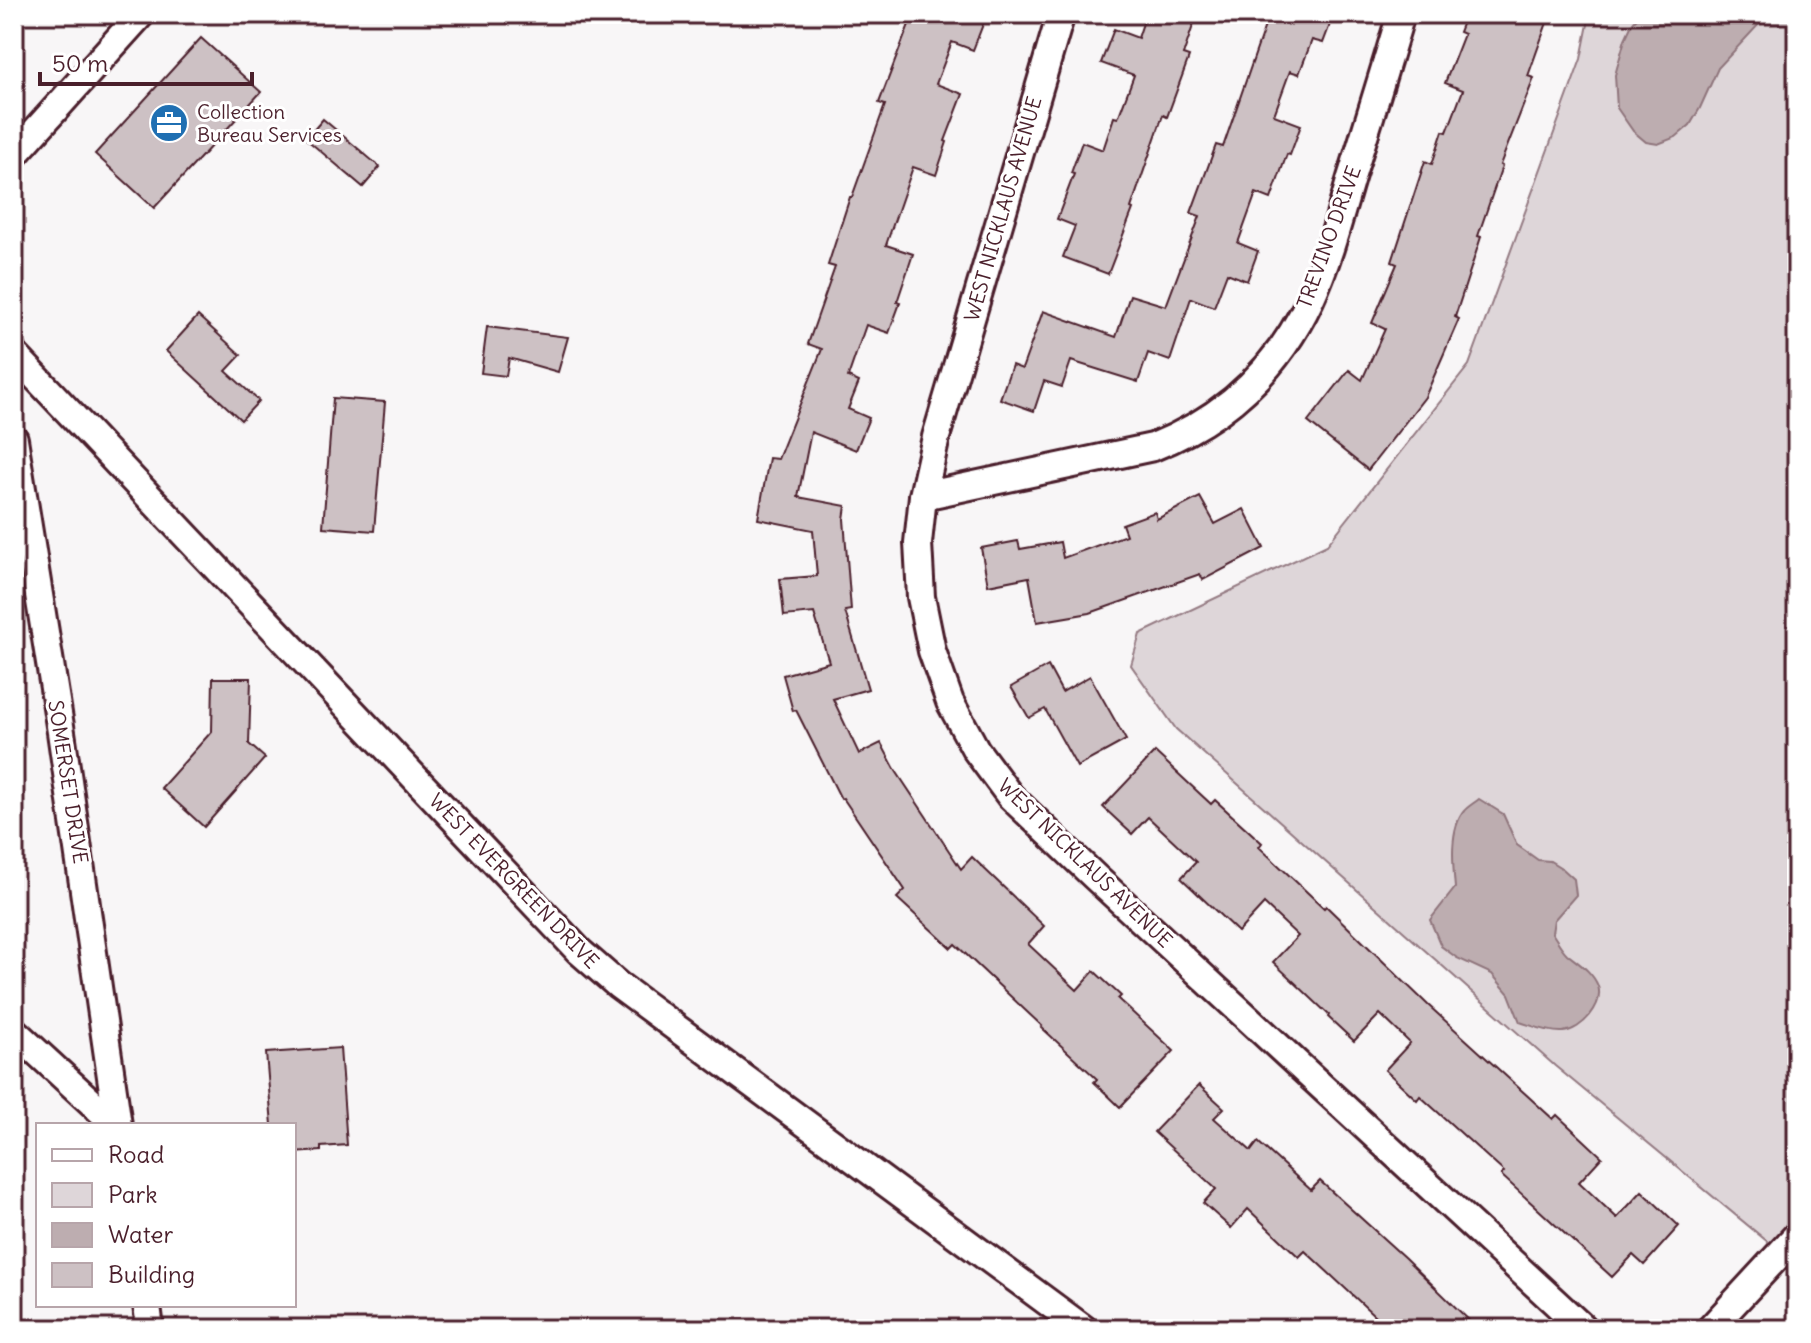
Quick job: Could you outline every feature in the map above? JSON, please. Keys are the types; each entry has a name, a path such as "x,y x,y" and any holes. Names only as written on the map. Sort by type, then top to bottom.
{"street":[{"path":"14,155 23,126 141,14"},
{"name":"WEST NICKLAUS AVENUE","path":"1061,14 936,437 923,496 918,543 921,597 932,651 950,702 976,750 1010,796 1584,1329"},
{"name":"TREVINO DRIVE","path":"923,496 1153,447 1178,438 1201,425 1264,371 1297,324 1310,298 1331,243 1401,14"},
{"name":"WEST EVERGREEN DRIVE","path":"14,354 579,951 618,985 1084,1329"},
{"name":"SOMERSET DRIVE","path":"14,439 61,732 117,1123"},
{"path":"14,1031 115,1123"},
{"path":"1710,1329 1797,1235"},
{"path":"147,1307 150,1329"}],"green space":[{"path":"1590,14 1797,14 1797,1266 1555,1066 1176,729 1131,665 1140,634 1327,545 1469,365 1581,59"}],"water":[{"path":"1640,14 1764,14 1761,22 1718,68 1690,125 1676,137 1658,144 1646,142 1633,131 1617,108 1615,75 1625,39"},
{"path":"1479,799 1503,814 1517,845 1538,860 1550,861 1574,879 1576,895 1554,920 1552,933 1567,954 1592,976 1599,993 1590,1015 1570,1030 1552,1031 1520,1022 1509,994 1492,974 1457,958 1441,946 1430,920 1455,888 1453,848 1456,828 1464,811"}],"building":[{"path":"913,14 971,14 985,19 973,50 952,42 936,84 963,94 936,175 913,167 886,245 913,254 889,333 866,325 848,377 859,382 848,409 869,418 856,450 811,432 798,497 846,506 844,519 851,610 845,611 868,689 833,699 859,754 881,743 961,869 972,857 1044,926 1028,944 1077,990 1094,971 1121,996 1118,999 1174,1051 1120,1107 1094,1082 1097,1079 955,944 951,948 897,898 905,890 841,799 796,710 793,711 783,675 829,662 814,613 784,616 780,579 817,576 813,530 758,519 769,458 778,459 822,349 808,344 835,267 828,265 885,105 879,103"},
{"path":"1146,14 1197,14 1183,55 1189,57 1167,117 1163,115 1108,274 1063,257 1075,226 1057,219 1082,142 1103,150 1114,117 1118,118 1134,75 1101,63 1114,29 1138,38"},
{"path":"1269,14 1334,14 1323,43 1312,40 1299,74 1290,71 1274,115 1301,125 1271,199 1256,193 1238,243 1258,251 1247,281 1227,273 1214,307 1191,298 1170,361 1148,353 1138,382 1071,361 1062,387 1044,381 1034,411 1000,399 1012,365 1022,369 1043,311 1116,337 1130,295 1166,306 1200,216 1191,213 1216,145 1223,147"},
{"path":"1466,14 1550,14 1528,76 1534,78 1500,165 1478,236 1481,237 1455,317 1459,319 1425,397 1368,470 1308,422 1349,370 1362,380 1385,329 1372,323 1397,264 1392,262 1425,161 1432,164 1443,131 1447,132 1463,90 1445,83 1464,34 1459,32"},
{"path":"201,38 261,92 154,208 95,154"},
{"path":"323,119 380,167 363,187 306,139"},
{"path":"198,316 241,355 226,371 259,401 241,420 166,351"},
{"path":"487,327 568,337 558,372 509,358 506,376 481,373"},
{"path":"333,398 385,402 374,531 323,527"},
{"path":"1200,497 1215,524 1244,509 1264,548 1203,580 1200,574 1090,613 1037,622 1029,577 988,585 981,548 1018,541 1020,549 1060,542 1063,558 1126,535 1122,524 1155,512 1157,519"},
{"path":"1048,666 1062,692 1090,676 1126,740 1077,767 1045,709 1029,718 1011,687"},
{"path":"213,678 251,678 249,744 265,758 204,827 161,788 212,731"},
{"path":"1155,752 1211,804 1215,800 1262,843 1259,847 1553,1119 1557,1115 1602,1157 1579,1182 1617,1218 1642,1191 1679,1226 1644,1265 1633,1255 1612,1277 1501,1175 1504,1172 1420,1096 1417,1100 1385,1070 1410,1043 1380,1014 1354,1041 1328,1017 1273,962 1298,936 1264,904 1238,932 1181,878 1196,862 1148,817 1132,834 1103,807"},
{"path":"340,1048 347,1145 296,1153 296,1123 272,1123 266,1053"},
{"path":"1199,1085 1224,1108 1214,1118 1251,1151 1258,1142 1311,1190 1320,1181 1478,1329 1389,1329 1305,1251 1299,1257 1248,1209 1231,1228 1203,1203 1216,1189 1154,1132"}],"place":[{"name":"Collection Bureau Services","path":"169,123"}]}
